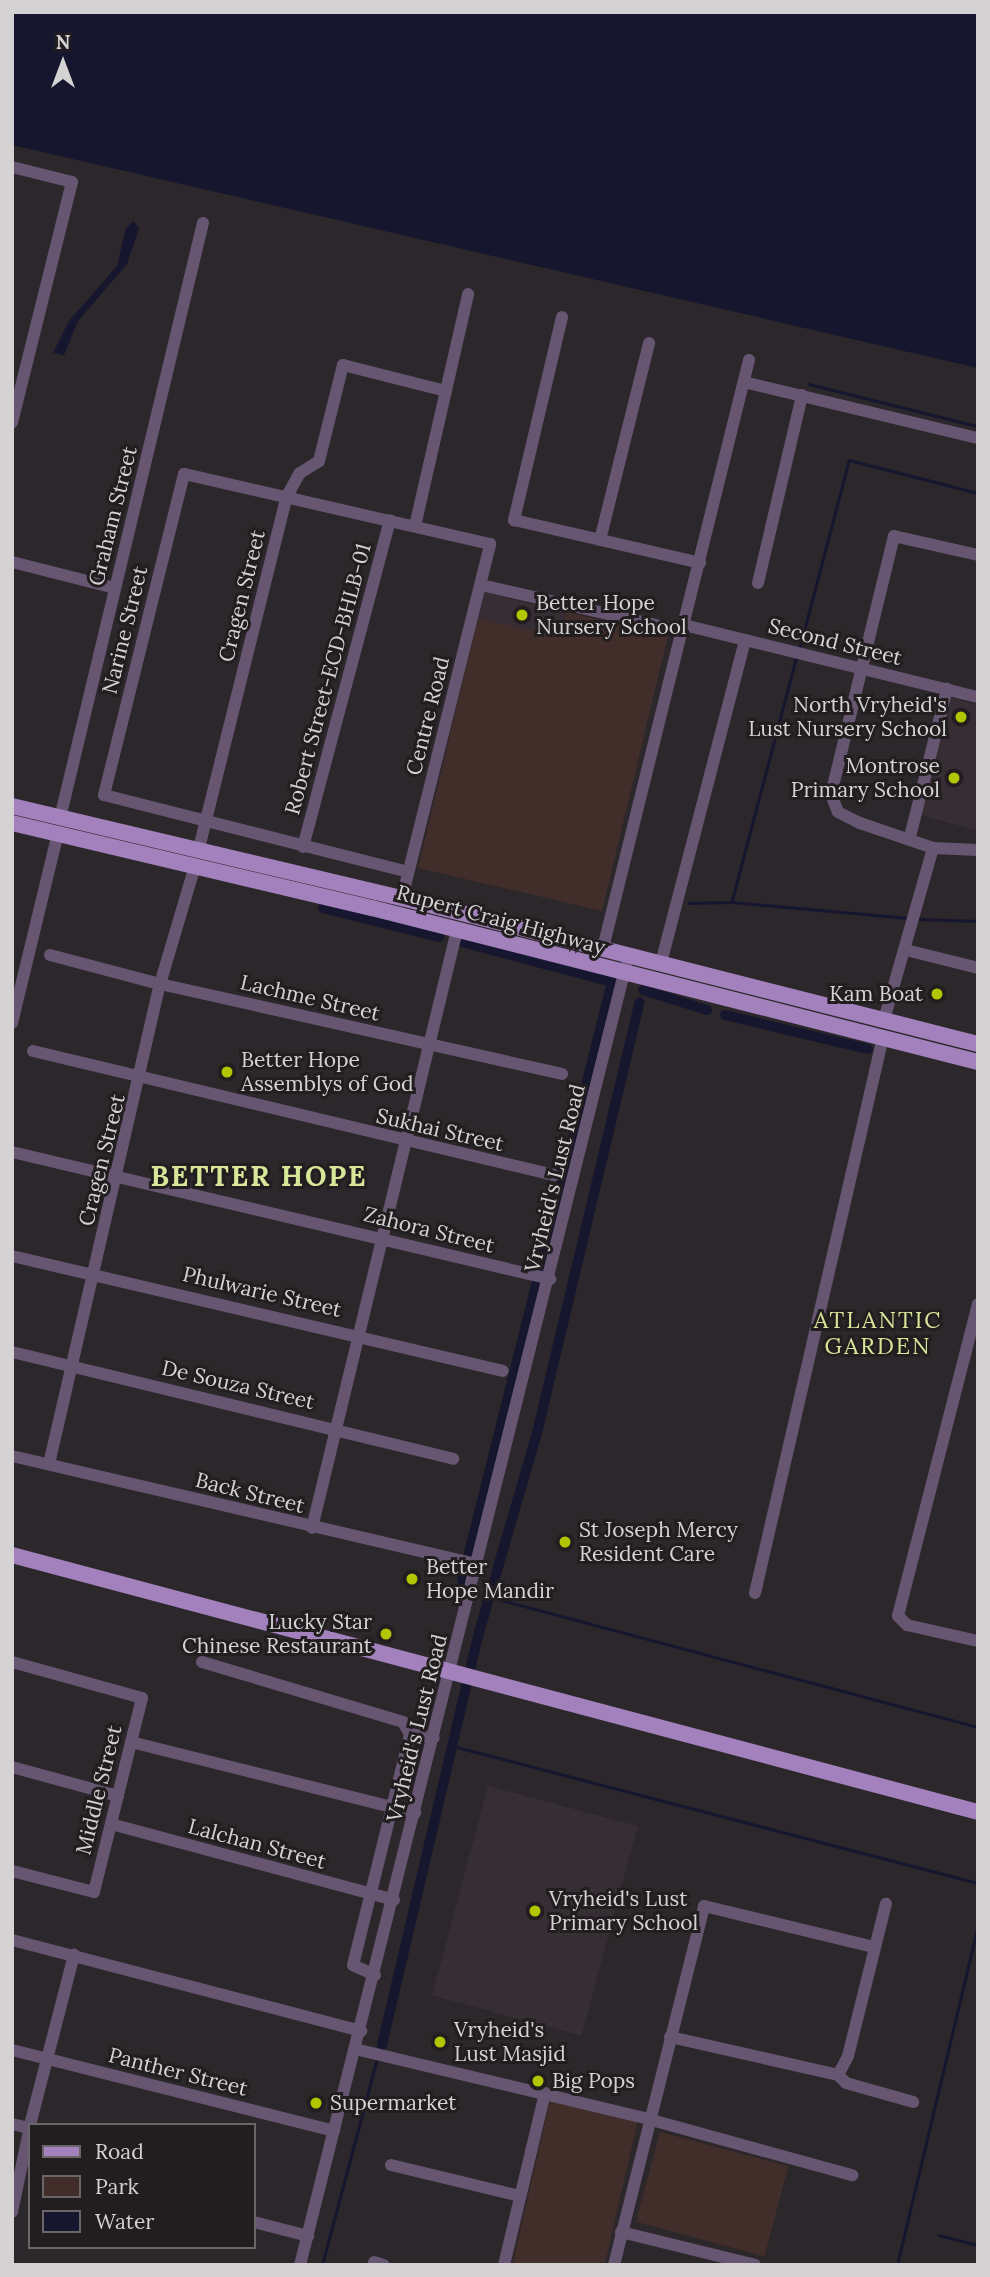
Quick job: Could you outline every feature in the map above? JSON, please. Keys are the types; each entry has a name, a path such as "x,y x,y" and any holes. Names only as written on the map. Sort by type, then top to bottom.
{"main road":[{"name":"Rupert Craig Highway","path":"12,806 59,826 195,866 978,1062"},
{"name":"Rupert Craig Highway","path":"12,822 59,826 199,848 629,954 978,1044"},
{"path":"12,1555 978,1812"}],"street":[{"path":"12,167 72,182 12,423"},
{"name":"Graham Street","path":"12,1023 203,223"},
{"path":"287,496 415,526 468,294"},
{"path":"562,317 514,520 699,563"},
{"path":"600,540 649,343"},
{"path":"603,948 749,360"},
{"name":"Cragen Street","path":"199,848 287,496 300,473 318,461 342,365 446,391"},
{"path":"744,382 978,438"},
{"path":"758,583 802,394"},
{"name":"Narine Street","path":"204,821 104,795 184,474 287,496"},
{"name":"Robert Street-ECD-BHLB-01","path":"303,847 390,520"},
{"name":"Centre Road","path":"402,898 405,871 490,544 415,526"},
{"path":"978,555 894,536 831,794 833,804 860,823 910,837 933,848 978,850"},
{"path":"12,562 115,588"},
{"name":"Second Street","path":"481,585 745,640 978,697"},
{"path":"661,963 745,640"},
{"path":"910,837 947,690"},
{"path":"204,821 405,871"},
{"path":"884,1020 919,906 933,848"},
{"name":"Cragen Street","path":"48,1464 119,1176 160,985 195,866"},
{"path":"312,1528 361,1335 457,930"},
{"path":"906,950 978,968"},
{"name":"Vryheid's Lust Road","path":"300,2265 434,1738 463,1674 476,1565 629,954"},
{"name":"Lachme Street","path":"50,955 160,985 562,1074"},
{"path":"755,1593 883,1037"},
{"name":"Sukhai Street","path":"33,1051 406,1142 554,1175"},
{"name":"Zahora Street","path":"12,1152 548,1279"},
{"name":"Phulwarie Street","path":"12,1256 94,1272 503,1371"},
{"path":"978,1304 898,1616 907,1625 978,1641"},
{"name":"De Souza Street","path":"12,1352 338,1428 453,1458"},
{"name":"Back Street","path":"12,1456 476,1565"},
{"name":"Middle Street","path":"12,1662 142,1698 93,1892 12,1871"},
{"path":"202,1662 402,1722 410,1734 353,1965 375,1975"},
{"path":"410,1734 434,1738"},
{"path":"131,1742 415,1813"},
{"path":"12,1767 118,1796"},
{"name":"Lalchan Street","path":"111,1825 394,1900"},
{"path":"838,2075 848,2056 873,1947 886,1904"},
{"path":"614,2265 648,2119 704,1906 873,1947"},
{"path":"12,1940 361,2031"},
{"path":"31,2123 74,1955"},
{"path":"670,2037 838,2075 846,2083 913,2102"},
{"path":"355,2049 648,2119 852,2175"},
{"name":"Panther Street","path":"12,2050 334,2131"},
{"path":"503,2265 545,2093"},
{"path":"391,2165 520,2196"},
{"path":"12,2212 27,2166"},
{"path":"256,2223 308,2236"},
{"path":"621,2232 755,2265"}],"shaded area":[{"name":"Better Hope Nursery School","path":"484,592 566,612 559,639 477,618"},
{"name":"Montrose Primary School","path":"949,697 978,705 978,831 921,815"},
{"name":"Vryheid's Lust Primary School","path":"488,1786 638,1826 582,2036 432,1996"}],"green space":[{"path":"566,612 668,636 602,911 418,868 478,618 559,637"},
{"path":"550,2101 638,2121 605,2265 512,2265"},
{"path":"660,2132 788,2166 764,2256 636,2222"}],"water":[{"path":"12,12 978,12 978,368 12,145"},
{"path":"134,221 139,229 127,264 78,321 64,355 53,353 69,321 117,266 126,228"}],"waterway":[{"path":"809,384 978,426"},
{"path":"799,650 849,460 978,493"},
{"path":"797,656 732,902 908,918"},
{"path":"689,903 732,902"},
{"path":"323,908 439,937"},
{"path":"918,919 978,921"},
{"path":"462,942 612,982 462,1581"},
{"path":"643,990 707,1010"},
{"path":"382,2045 478,1636 536,1437 640,1002"},
{"path":"725,1015 868,1049"},
{"path":"490,1597 978,1727"},
{"path":"453,1746 978,1883"},
{"path":"897,2265 978,1926"},
{"path":"322,2265 377,2059"},
{"path":"939,2235 978,2245"}],"place":[{"name":"Better Hope Nursery School","path":"522,615"},
{"name":"North Vryheid's Lust Nursery School","path":"961,717"},
{"name":"Montrose Primary School","path":"954,778"},
{"name":"Kam Boat","path":"937,994"},
{"name":"Better Hope Assemblys of God","path":"227,1072"},
{"name":"St Joseph Mercy Resident Care","path":"565,1542"},
{"name":"Better Hope Mandir","path":"412,1579"},
{"name":"Lucky Star Chinese Restaurant","path":"386,1634"},
{"name":"Vryheid's Lust Primary School","path":"535,1911"},
{"name":"Vryheid's Lust Masjid","path":"440,2042"},
{"name":"Big Pops","path":"538,2081"},
{"name":"Supermarket","path":"316,2103"}],"district":[{"name":"BETTER HOPE","path":"259,1176"},
{"name":"ATLANTIC GARDEN","path":"878,1333"}]}
